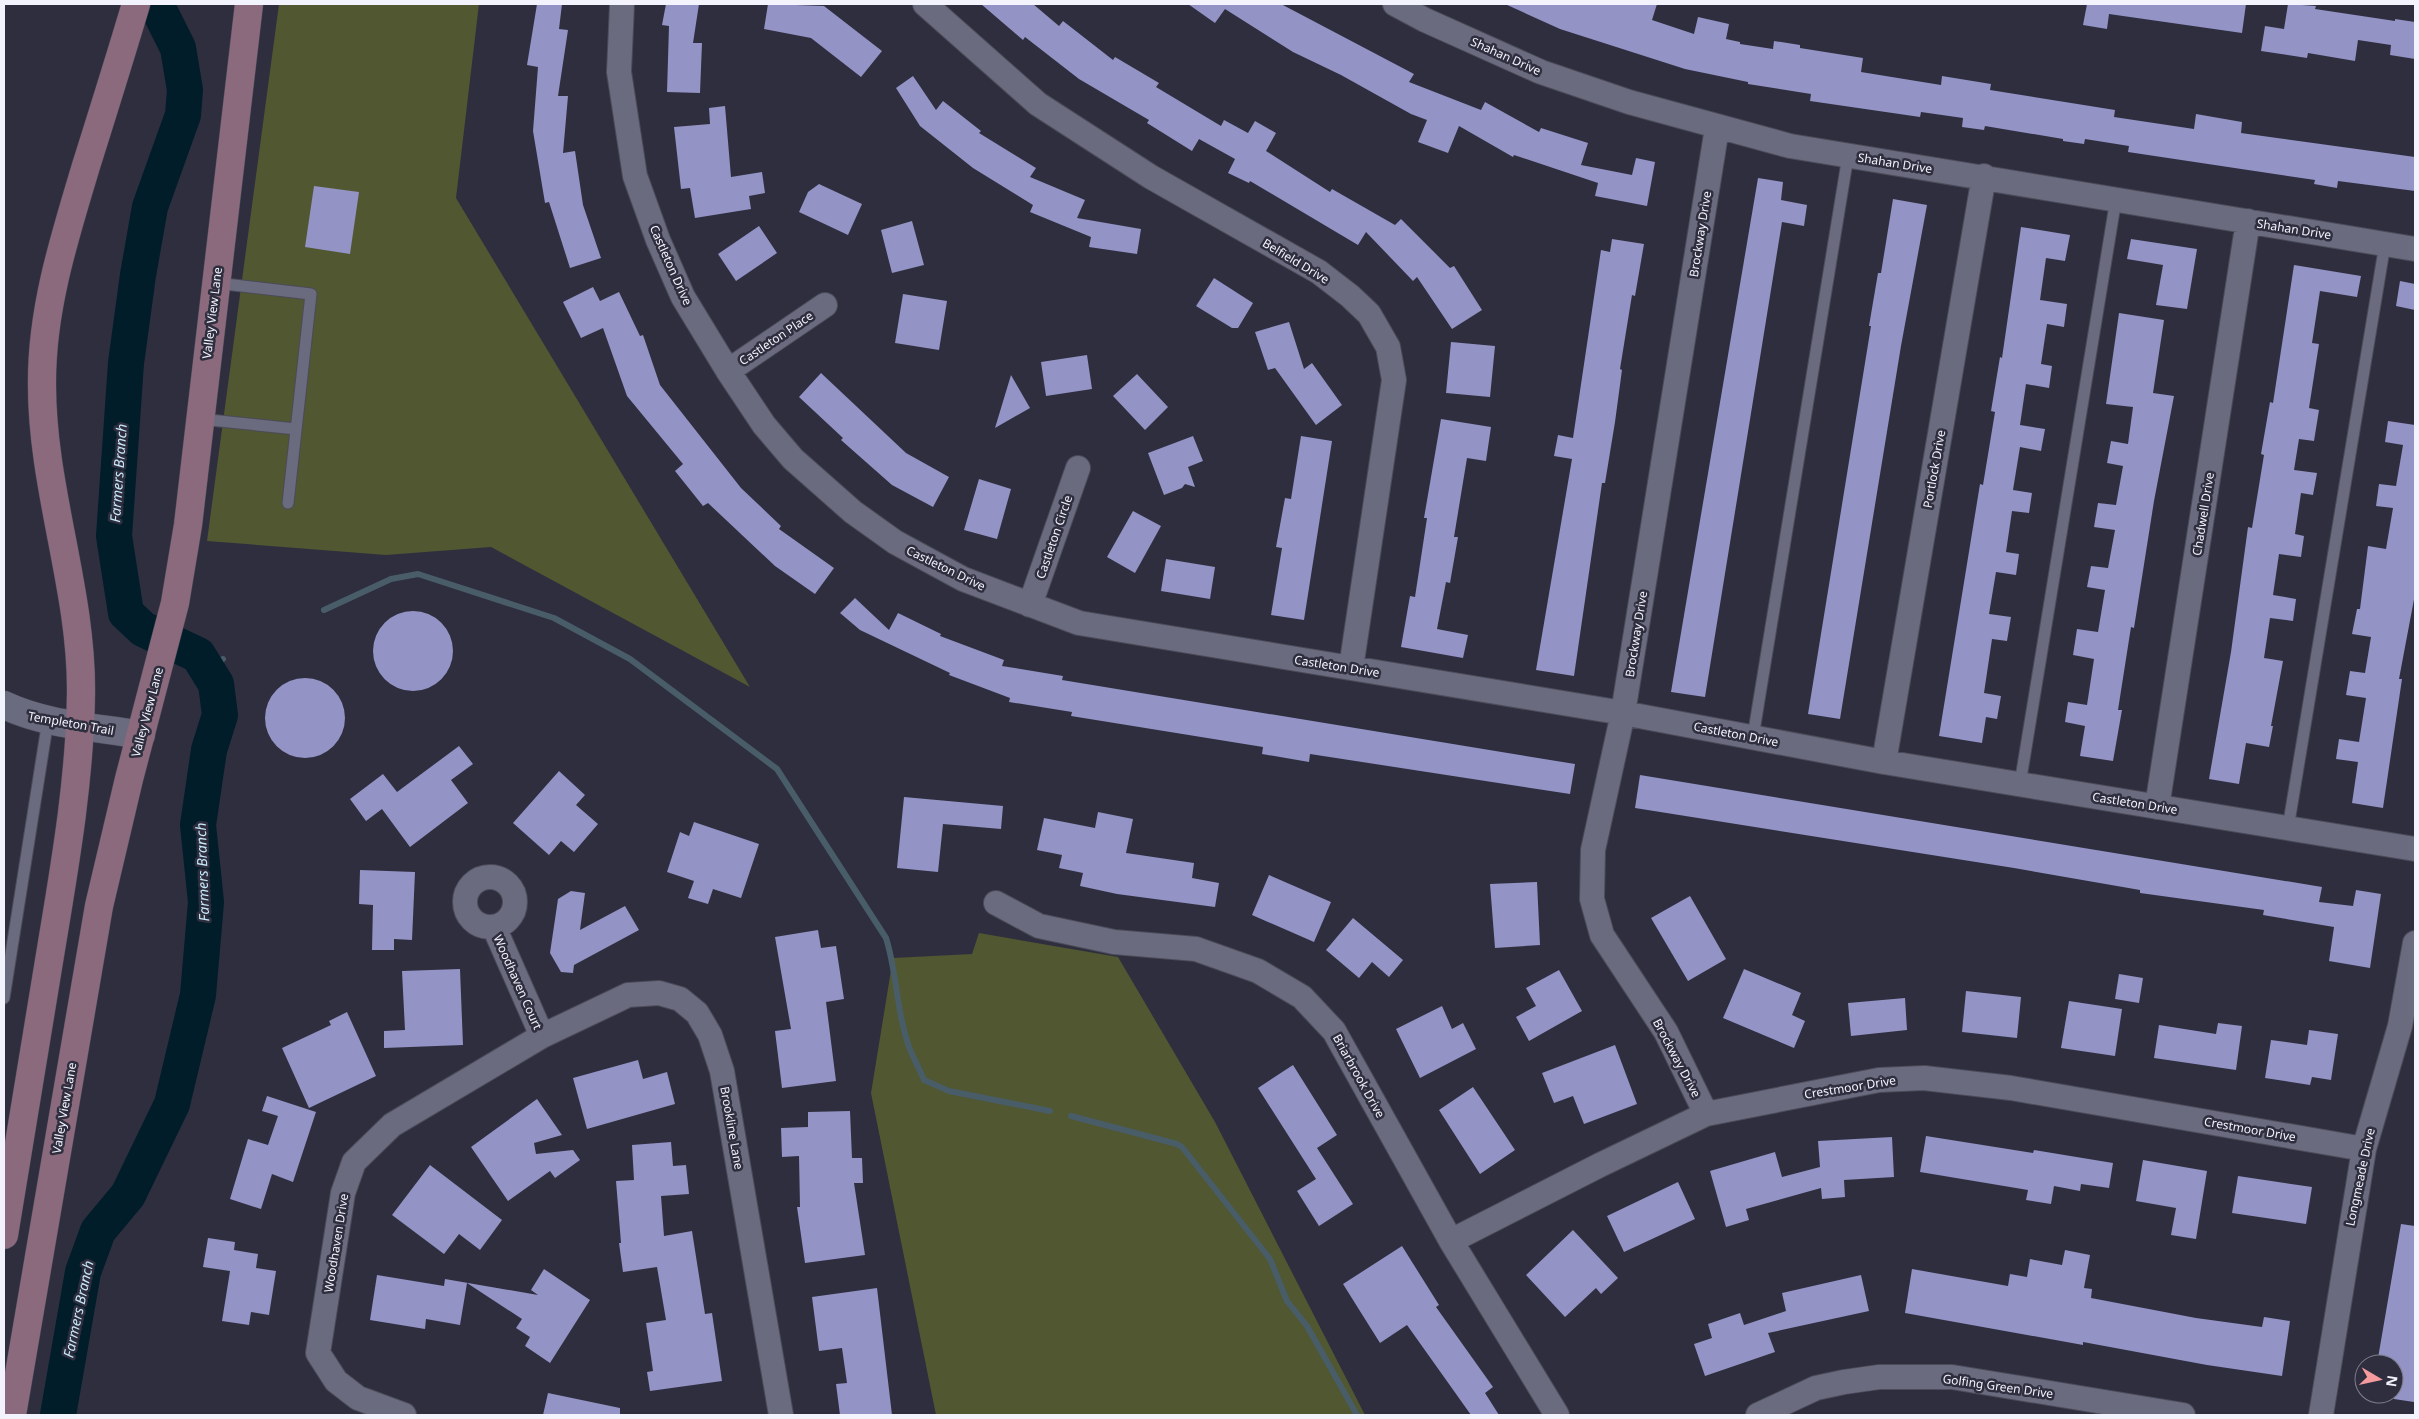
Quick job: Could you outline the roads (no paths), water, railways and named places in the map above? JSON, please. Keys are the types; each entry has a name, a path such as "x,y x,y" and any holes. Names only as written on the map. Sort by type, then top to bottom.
{"main road":[{"path":"4,1235 66,855 77,766 81,692 73,604 51,484 43,425 42,380 46,327 62,244 136,4"},
{"name":"Valley View Lane","path":"12,1415 99,906 140,735 175,603 188,525 249,4"}],"street":[{"name":"Castleton Drive","path":"622,4 619,72 635,176 658,240 683,297 728,371 764,425 793,459 853,512 895,542 962,579 1079,623 1623,713 1884,762 2415,849"},
{"name":"Shahan Drive","path":"1395,4 1541,72 1629,102 1717,128 1790,146 1984,176 2415,249"},
{"name":"Belfield Drive","path":"937,7 1038,104 1151,177 1319,272 1350,296 1369,314 1388,347 1394,380 1351,668"},
{"name":"Brockway Drive","path":"1706,1114 1666,1032 1602,935 1592,899 1594,850 1623,713 1717,128"},
{"name":"Portlock Drive","path":"1884,762 1984,176"},
{"name":"Chadwell Drive","path":"2157,807 2248,221"},
{"name":"Castleton Place","path":"728,371 825,305"},
{"name":"Castleton Circle","path":"1030,605 1078,468"},
{"name":"Templeton Trail","path":"4,705 22,714 48,720 140,735"},
{"name":"Briarbrook Drive","path":"996,903 1039,926 1114,942 1196,949 1258,971 1302,997 1334,1031 1451,1241 1557,1415"},
{"name":"Woodhaven Court","path":"494,927 542,1036"},
{"name":"Longmeade Drive","path":"2321,1415 2364,1149 2400,1026 2415,943"},
{"name":"Brookline Lane","path":"542,1036 628,995 659,993 680,999 697,1013 710,1035 722,1071 781,1415"},
{"name":"Woodhaven Drive","path":"404,1415 358,1398 336,1381 318,1353 343,1193 354,1162 392,1125 542,1036"},
{"name":"Crestmoor Drive","path":"1451,1241 1600,1164 1706,1114 1879,1080 1924,1078 2011,1088 2364,1149"},
{"name":"Golfing Green Drive","path":"1758,1415 1816,1388 1844,1382 1879,1377 1952,1377 2183,1415"}],"lane":[{"path":"1753,737 1848,156"},
{"path":"2020,784 2116,199"},
{"path":"2288,828 2385,244"},
{"path":"216,283 311,294 288,502"},
{"path":"200,418 296,429"},
{"path":"4,998 48,720"}],"waterway":[{"name":"Farmers Branch","path":"58,1415 83,1272 98,1231 128,1195 172,1104 198,995 206,902 198,825 209,750 220,715 216,684 198,655 143,629 126,613 114,536 126,363 138,275 150,207 183,115 185,90 178,48 156,4"},
{"path":"324,610 391,579 418,574 554,618 630,659 777,769 886,938 904,1031 924,1080 949,1091 1050,1111"},
{"path":"206,667 223,659"},
{"path":"1071,1116 1177,1144 1182,1147 1270,1259 1287,1301 1307,1326 1357,1415"}]}
